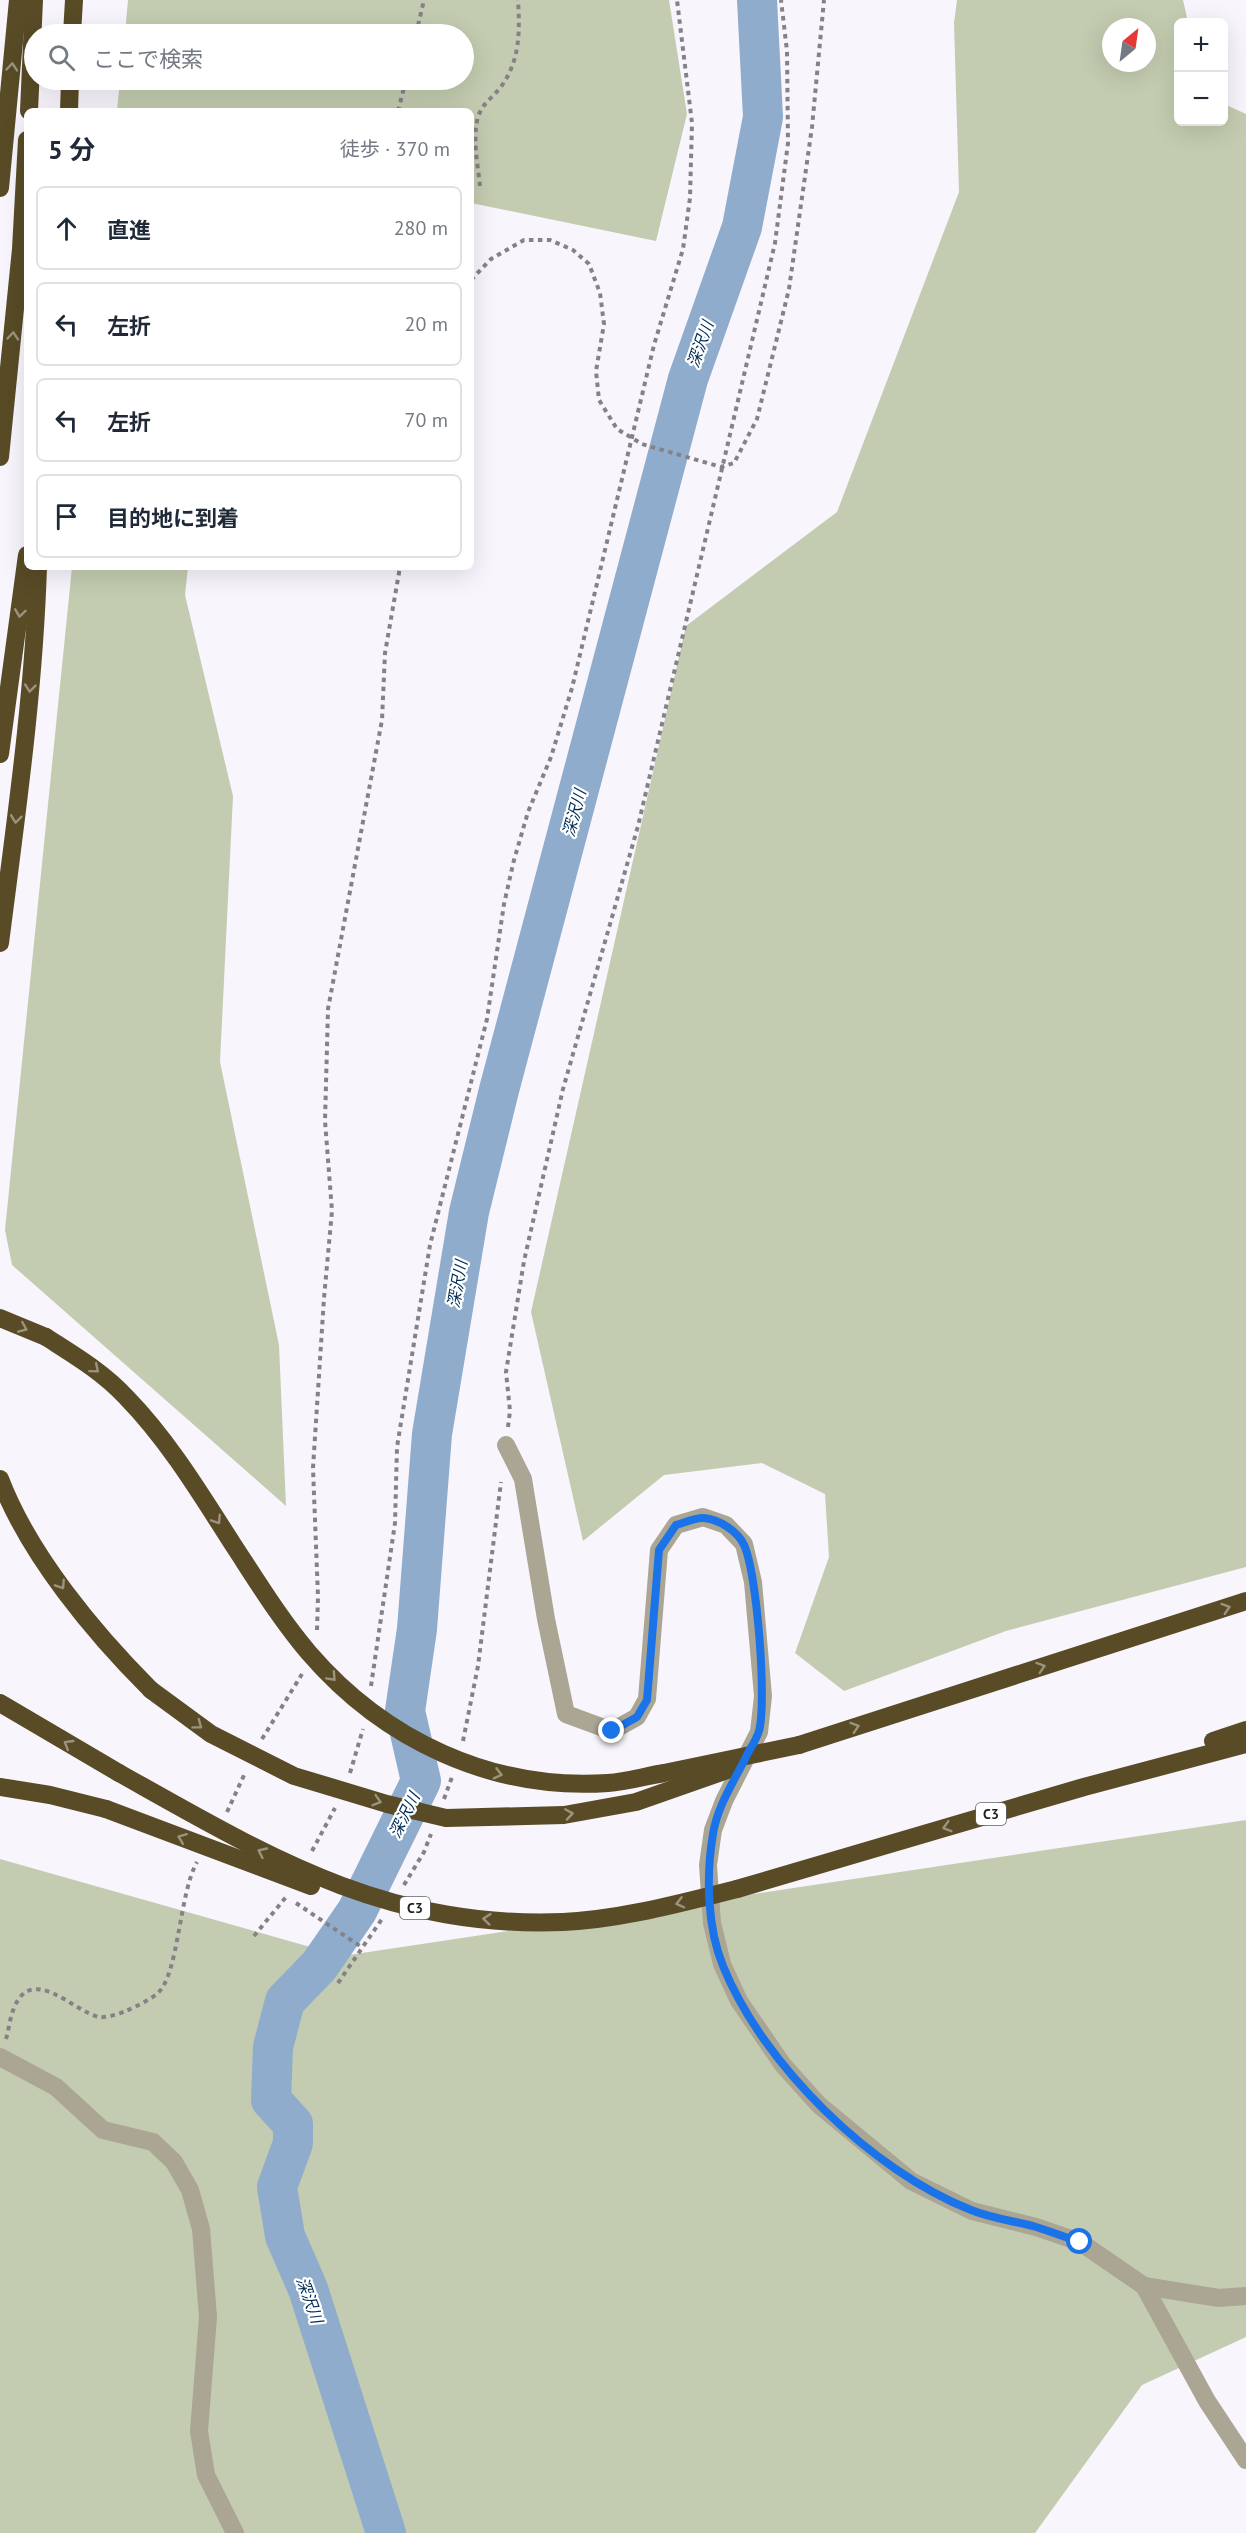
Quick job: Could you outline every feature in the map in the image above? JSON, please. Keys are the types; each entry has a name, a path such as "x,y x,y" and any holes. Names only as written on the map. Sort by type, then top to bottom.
{"highway":[{"path":"0,188 18,0"},
{"path":"33,24 34,0"},
{"path":"73,24 74,0"},
{"path":"29,108 30,90"},
{"path":"69,108 70,90"},
{"path":"0,457 21,249 24,194"},
{"path":"0,754 25,570"},
{"path":"0,944 23,761 36,630 38,570"},
{"path":"0,1318 46,1337 89,1364 126,1396 159,1435 191,1479 276,1610 308,1652 337,1683 368,1710 410,1738 450,1758 502,1775 557,1783 609,1784 800,1745"},
{"path":"0,1479 6,1496 29,1536 69,1598 151,1690 211,1734 294,1776 446,1818 564,1815 636,1802 800,1745 1246,1601"},
{"name":"C3","path":"0,1703 256,1850 325,1881 378,1900"},
{"name":"C3","path":"986,1816 1246,1730"},
{"name":"C3","path":"0,1787 50,1795 106,1809 319,1889 440,1914 500,1921 564,1922 645,1912 737,1889 1084,1787 1246,1744"}],"street":[{"path":"506,1445 524,1479 546,1619 566,1714 612,1731 637,1717 647,1700 659,1550 676,1525 703,1517 726,1525 744,1544 753,1582 763,1696 759,1732 724,1801 713,1830 708,1864 712,1923 722,1964 740,2001 783,2065 819,2105 911,2181 972,2211 1036,2227 1080,2242 1144,2286 1219,2298 1246,2296"},
{"path":"1,2057 56,2087 103,2130 153,2142 174,2162 190,2190 201,2229 208,2317 199,2431 206,2475 235,2533"},
{"path":"1144,2286 1207,2401 1246,2458"}],"path":[{"path":"418,24 424,0"},
{"path":"480,186 476,151 478,118 484,105 499,89 510,72 520,38 518,0"},
{"path":"371,1689 395,1523 397,1447 430,1245 487,1019 504,904 514,860 528,812 551,757 572,688 654,345 683,249 690,198 692,123 677,0"},
{"path":"460,1750 478,1666 510,1411 506,1372 524,1261 563,1089 638,826 720,467 775,243 788,143 787,51 781,0"},
{"path":"474,277 490,259 524,240 550,240 573,250 589,264 600,293 604,324 596,371 599,400 617,429 642,444 720,467 734,463 757,419 789,289 812,127 824,0"},
{"path":"399,108 403,90"},
{"path":"316,1638 318,1586 314,1468 332,1211 325,1121 325,1039 328,1009 382,720 385,653 399,570"},
{"path":"260,1743 304,1670"},
{"path":"349,1777 362,1739 365,1719"},
{"path":"227,1813 250,1763"},
{"path":"444,1800 454,1770"},
{"path":"311,1852 336,1806"},
{"path":"400,1890 424,1852 432,1832"},
{"path":"1,2057 14,2006 24,1993 44,1989 85,2012 101,2018 124,2012 158,1993 172,1961 187,1883 200,1857"},
{"path":"254,1936 291,1888"},
{"path":"296,1903 362,1947"},
{"path":"338,1983 383,1918"}],"green space":[{"path":"128,0 669,0 687,114 656,241 474,204 474,108 117,108 119,90 474,90 474,24 126,24"},
{"path":"957,0 1183,0 1187,18 1174,18 1174,126 1228,126 1228,106 1246,114 1246,1567 1006,1631 844,1691 795,1653 829,1557 825,1494 762,1463 664,1475 583,1541 531,1312 686,626 837,512 959,192 954,23"},
{"path":"72,570 188,570 185,595 233,796 220,1062 279,1345 286,1506 12,1265 5,1230"},
{"path":"1246,1820 1246,2337 1142,2385 1035,2533 0,2533 0,1859 342,1956"}],"waterway":[{"name":"深沢川","path":"386,2533 308,2289 285,2236 277,2187 293,2143 293,2124 271,2100 273,2047 285,2001 319,1966 357,1911 421,1781 405,1711 417,1629 432,1434 469,1212 499,1090 688,379 742,227 763,117 757,0"}],"route":[{"path":"612,1731 637,1717 647,1700 659,1550 676,1525 703,1517 726,1525 744,1544 753,1582 763,1696 759,1732 724,1801 713,1830 708,1864 712,1923 722,1964 740,2001 783,2065 819,2105 911,2181 972,2211 1036,2227 1080,2242"}]}
